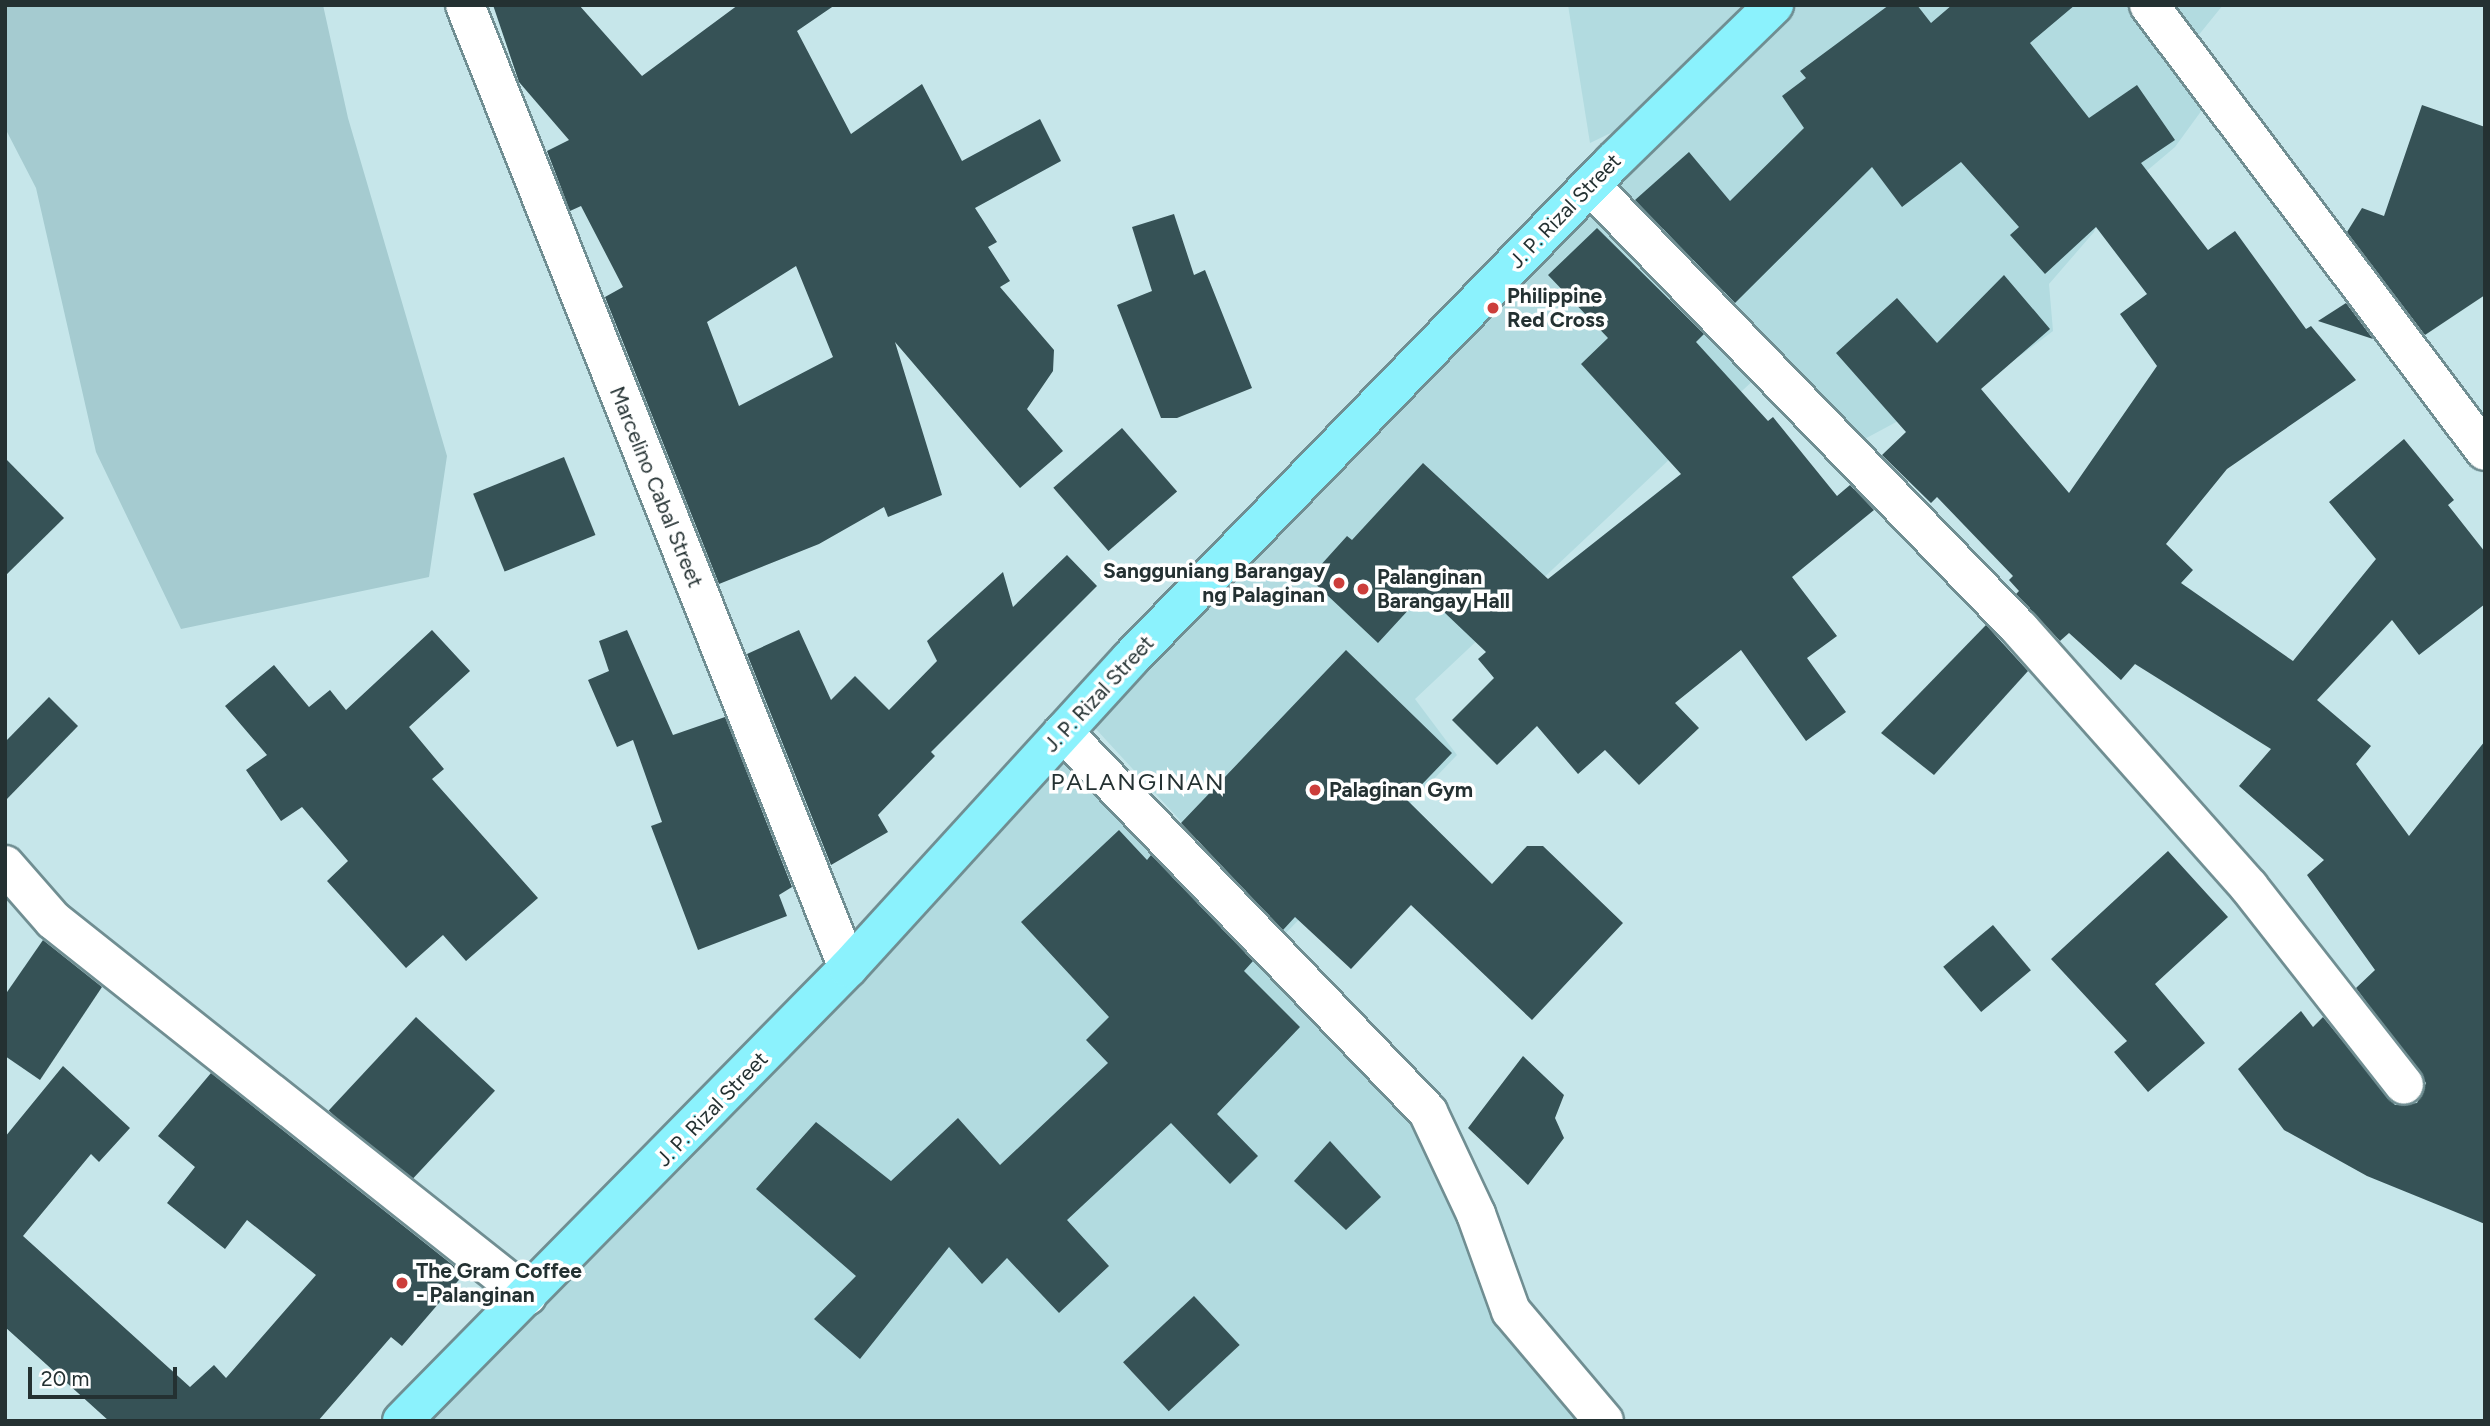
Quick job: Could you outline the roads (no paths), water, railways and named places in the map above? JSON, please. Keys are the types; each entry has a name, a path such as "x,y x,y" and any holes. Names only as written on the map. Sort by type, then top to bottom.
{"main road":[{"name":"J. P. Rizal Street","path":"402,1421 848,968 1063,732 1590,185 1774,5"}],"street":[{"name":"Marcelino Cabal Street","path":"465,5 848,968"},
{"path":"2148,5 2485,450"},
{"path":"1590,185 2020,629 2249,887 2404,1085"},
{"path":"1063,732 1428,1112 1476,1214 1511,1311 1604,1421"},
{"path":"5,865 53,920 527,1296"}],"place":[{"name":"Philippine Red Cross","path":"1493,308"},
{"name":"Sangguniang Barangay ng Palaginan","path":"1339,583"},
{"name":"Palanginan Barangay Hall","path":"1363,589"},
{"name":"Palaginan Gym","path":"1315,790"},
{"name":"The Gram Coffee - Palanginan","path":"402,1283"}],"district":[{"name":"PALANGINAN","path":"1138,782"}]}
